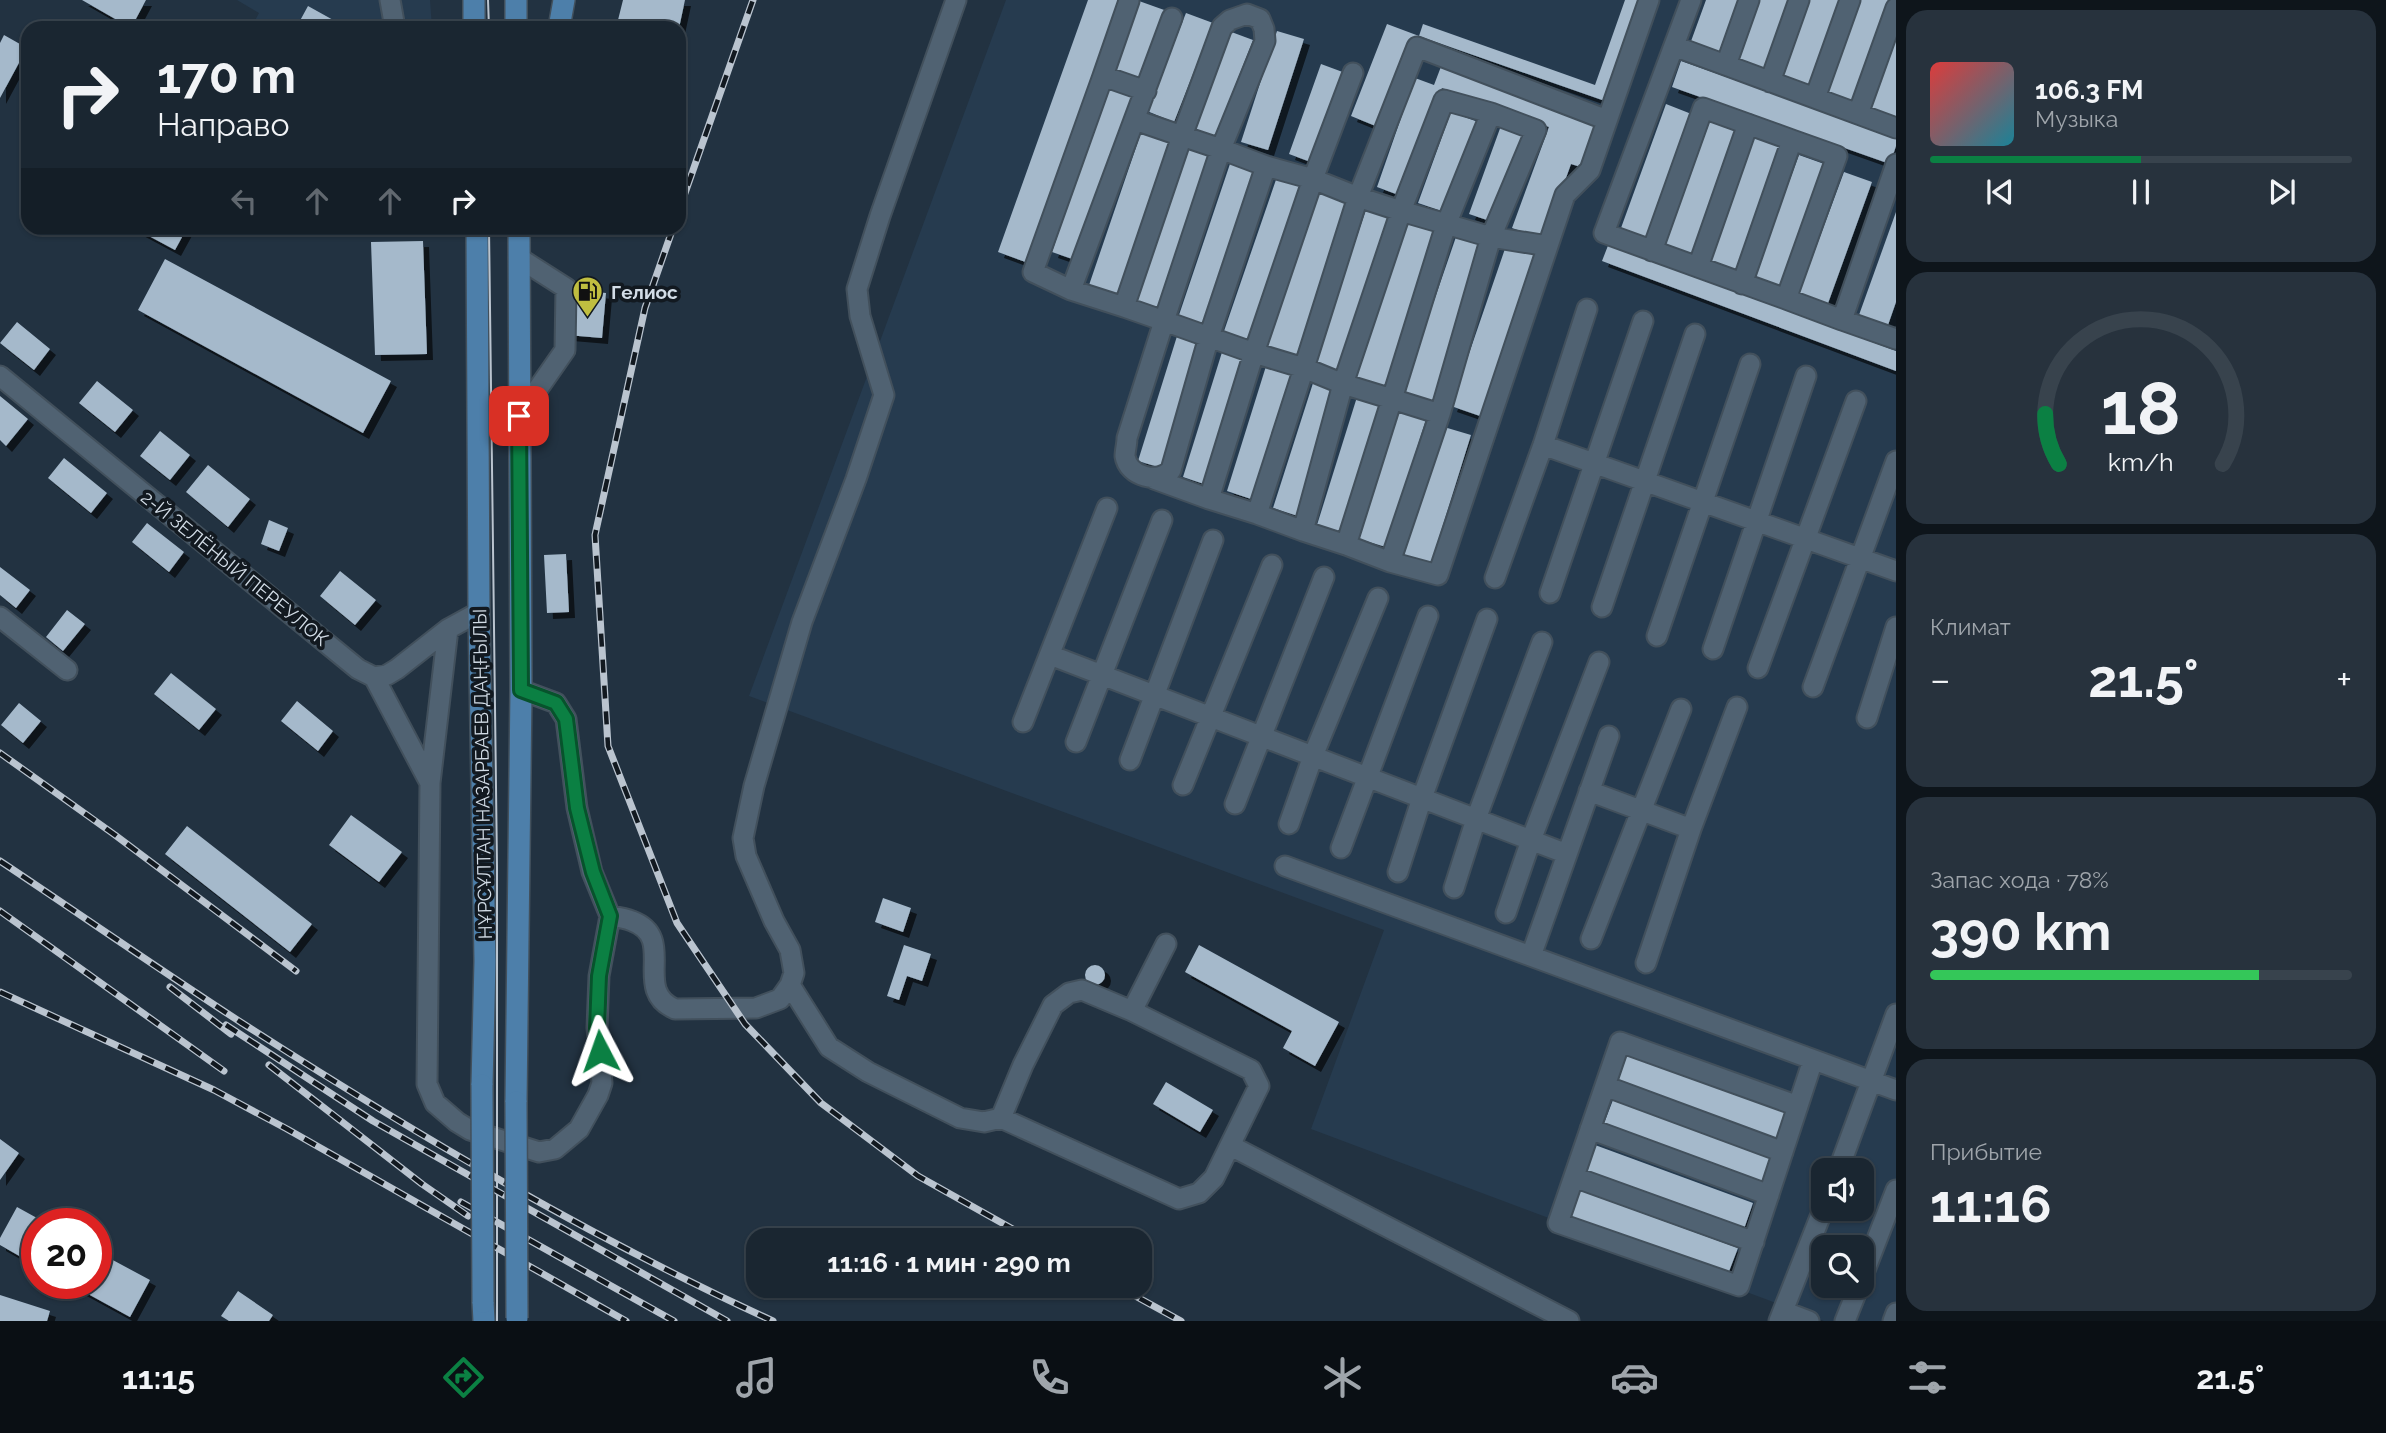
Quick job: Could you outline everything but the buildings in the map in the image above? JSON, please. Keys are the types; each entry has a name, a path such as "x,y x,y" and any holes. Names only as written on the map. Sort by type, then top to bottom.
{"main road":[{"path":"474,0 474,21"},
{"path":"516,0 516,21"},
{"path":"560,21 564,0"},
{"name":"НҰРСҰЛТАН НАЗАРБАЕВ ДАҢҒЫЛЫ","path":"477,235 479,612 485,961 482,1085 483,1311"},
{"name":"НҰРСҰЛТАН НАЗАРБАЕВ ДАҢҒЫЛЫ","path":"517,1320 521,235"}],"street":[{"path":"390,0 393,21"},
{"path":"610,916 633,921 641,934 654,944 655,992 663,1004 675,1009 756,1008 780,999 790,985 794,973 790,950 774,921 746,856 743,838 754,786 802,622 856,479 884,395 860,316 857,289 956,0"},
{"path":"1124,307 1222,27 1230,20 1247,14 1260,19 1265,41 1222,149 1164,321 1127,438 1125,458 1133,471 1154,479 1390,562 1438,575 1565,195 1590,170 1649,0"},
{"path":"1691,0 1604,233 1842,320 1895,336"},
{"path":"1726,65 1749,0"},
{"path":"1770,82 1799,0"},
{"path":"1815,99 1850,0"},
{"path":"1129,1 1033,272 1071,290 1304,368 1343,384 1440,414"},
{"path":"1858,114 1896,8"},
{"path":"1071,290 1172,18"},
{"path":"1674,46 1896,128"},
{"path":"1257,514 1358,197 1417,47 1607,120"},
{"path":"1209,499 1254,353 1313,179 1353,73"},
{"path":"1103,76 1146,90"},
{"path":"1303,531 1343,384 1401,211 1444,100 1491,113 1536,130 1491,237 1440,414 1390,562"},
{"path":"1652,251 1703,108 1792,139 1837,156 1786,299"},
{"path":"1346,545 1446,225 1491,113"},
{"path":"1135,120 1446,225 1491,237 1548,246"},
{"path":"1698,267 1748,124"},
{"path":"1742,284 1792,139"},
{"path":"1842,320 1896,164"},
{"path":"1154,479 1165,476 1171,470 1209,337 1266,166"},
{"path":"519,258 565,288 565,350 519,416"},
{"path":"1495,578 1587,309"},
{"path":"1550,593 1643,321"},
{"path":"1602,607 1695,334"},
{"path":"1657,636 1751,364"},
{"name":"2-Й ЗЕЛЁНЫЙ ПЕРЕУЛОК","path":"0,376 358,669 374,677"},
{"path":"1713,649 1805,376"},
{"path":"1758,668 1856,401"},
{"path":"1542,445 1896,571"},
{"path":"1813,687 1896,461"},
{"path":"1023,722 1107,508"},
{"path":"1076,742 1162,520"},
{"path":"1130,760 1213,540"},
{"path":"1183,785 1272,565"},
{"path":"1235,804 1324,577"},
{"path":"1289,824 1313,756 1378,598"},
{"path":"430,783 374,677 387,675 397,669 449,629 479,612"},
{"path":"1341,848 1428,616"},
{"path":"0,617 67,670"},
{"path":"1398,872 1487,619"},
{"path":"1867,718 1896,627"},
{"path":"449,629 430,783 426,1075 435,1103 457,1122 470,1130 539,1152 555,1149 579,1129 602,1083 597,1028 599,976 610,916 593,872 577,808 566,719 556,703 521,690"},
{"path":"1454,888 1476,819 1542,642"},
{"path":"1050,655 1567,854"},
{"path":"1506,913 1599,662"},
{"path":"1646,963 1691,829 1737,707"},
{"path":"1591,939 1681,709"},
{"path":"1531,956 1609,736"},
{"path":"1589,791 1691,829"},
{"path":"1285,866 1896,1090"},
{"path":"1132,1011 1166,944"},
{"path":"790,985 830,1047 868,1072 960,1118 984,1122 1002,1118 1179,1199 1199,1193 1214,1178 1259,1086 1251,1070 1132,1011 1082,990 1069,993 1053,1005 1023,1065 1002,1118"},
{"path":"1843,1158 1896,1014"},
{"path":"1798,1106 1620,1042 1558,1223 1740,1286 1813,1060"},
{"path":"1605,1086 1783,1152"},
{"path":"1590,1129 1769,1195"},
{"path":"1231,1146 1569,1321"},
{"path":"1574,1177 1754,1242"},
{"path":"1874,1247 1896,1191"},
{"path":"1809,1321 1781,1316 1818,1221"},
{"path":"1845,1321 1854,1298"},
{"path":"1893,1321 1896,1313"}],"shaded area":[{"path":"237,0 430,0 432,21 255,21 259,13"},
{"path":"1006,0 1896,0 1896,1321 1824,1321 1311,1129 1384,930 749,696"}],"tram line":[{"path":"488,0 489,21"},
{"path":"489,235 497,867 497,1321"}],"railway":[{"path":"686,190 753,0"},
{"path":"671,235 645,308 595,535 608,746 677,923 745,1024 821,1103 918,1176 1011,1228"},
{"path":"0,753 115,835 296,971"},
{"path":"0,861 242,1023 436,1143 569,1219 704,1289 773,1321"},
{"path":"0,911 224,1071"},
{"path":"170,987 231,1034"},
{"path":"0,992 214,1090 626,1321"},
{"path":"226,1025 373,1121 727,1321"},
{"path":"269,1065 422,1184 468,1216"},
{"path":"461,1202 674,1321"},
{"path":"1139,1298 1181,1321"}],"place":[{"name":"Гелиос","path":"588,319"}],"route":[{"path":"519,416 521,690 556,703 566,719 577,808 593,872 610,916 599,976 597,1028 600,1051"}]}
